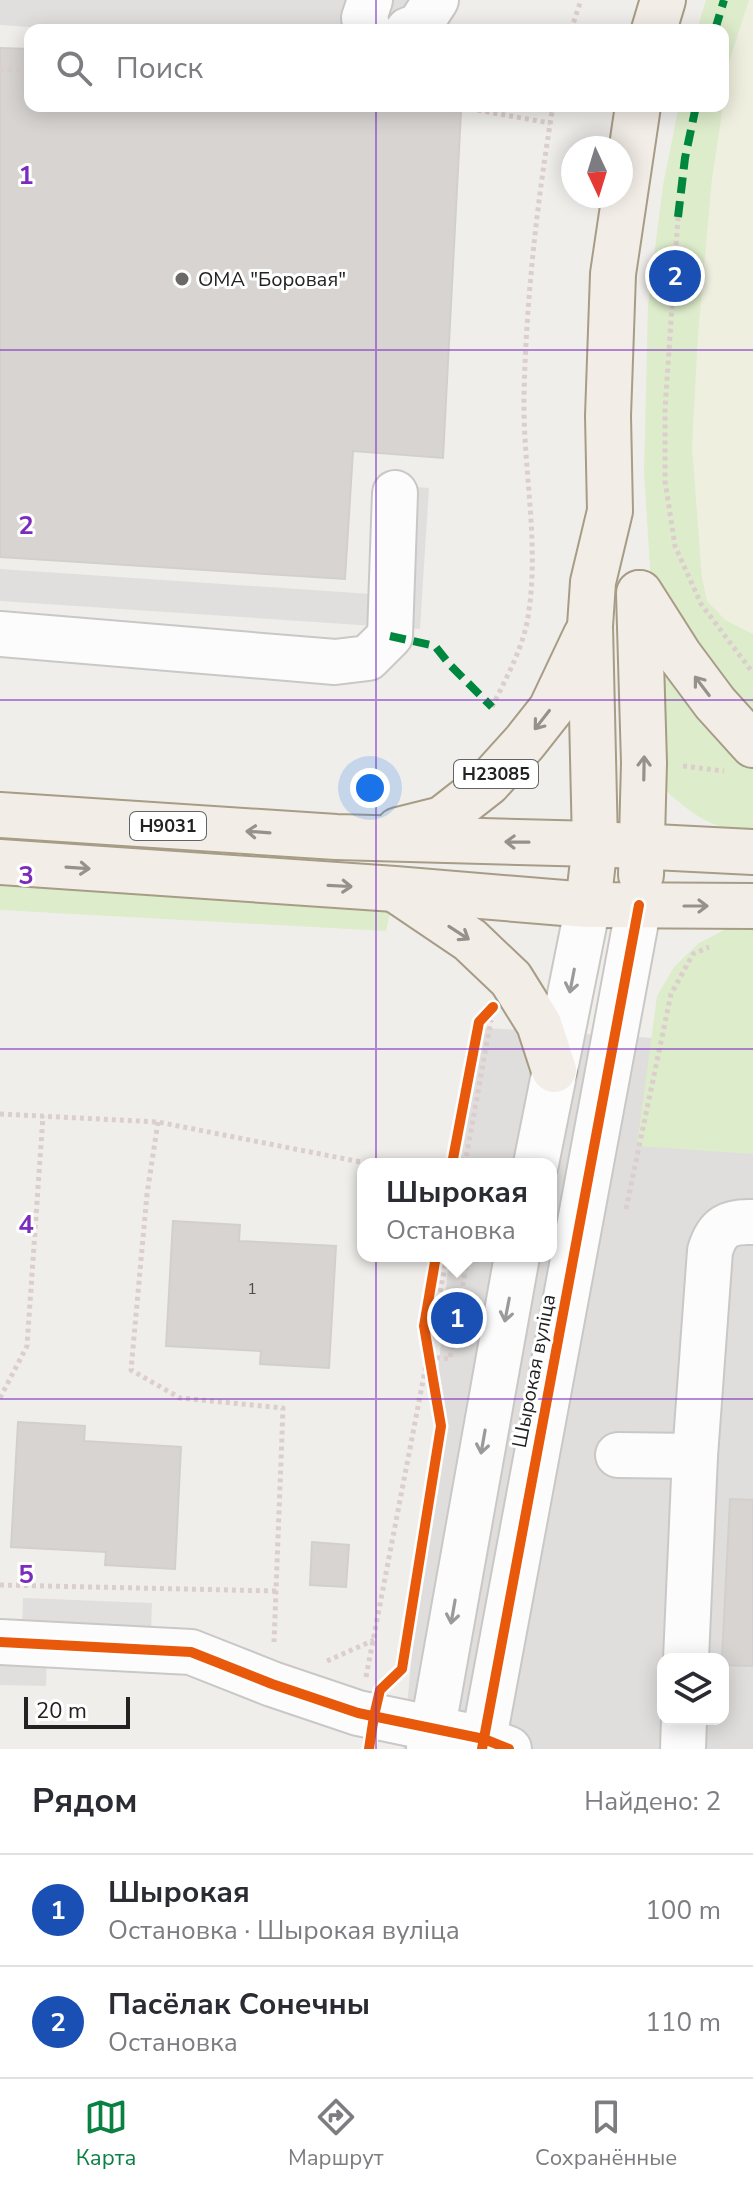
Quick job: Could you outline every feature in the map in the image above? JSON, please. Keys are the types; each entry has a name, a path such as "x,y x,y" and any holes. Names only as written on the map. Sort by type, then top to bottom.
{"main road":[{"path":"656,24 663,0"},
{"name":"Н23085","path":"595,844 590,626 593,582 610,511 608,416 613,274 637,112"},
{"name":"Н23085","path":"610,511 639,593 715,703 746,759"},
{"name":"Н23085","path":"639,593 644,763 642,846"},
{"name":"Н23085","path":"336,837 399,830 442,819 488,783 551,709 590,626"},
{"name":"Н9031","path":"0,815 336,837 753,852"},
{"path":"588,905 595,844"},
{"path":"639,905 642,846"},
{"path":"0,862 588,905 753,906"},
{"path":"395,889 470,940 511,979 539,1024 554,1070"}],"street":[{"path":"366,24 364,18 370,0"},
{"path":"420,24 436,0"},
{"path":"453,0 456,24"},
{"path":"0,634 335,662 368,658 390,636 395,493"},
{"path":"537,1158 588,905"},
{"name":"Шырокая вуліца","path":"492,1746 639,905"},
{"path":"686,1653 695,1456 710,1251 714,1237 724,1226 753,1222"},
{"name":"Шырокая вуліца","path":"431,1738 516,1262"},
{"path":"618,1455 695,1456"},
{"path":"0,1642 191,1652 272,1684 431,1738 492,1746"},
{"path":"683,1749 684,1725"}],"path":[{"path":"573,24 581,0"},
{"path":"0,69 24,71"},
{"path":"488,112 550,123"},
{"path":"492,707 518,654 529,612 532,559 524,398 535,223 552,112"},
{"path":"678,217 665,410 665,481 675,546 701,604 753,673"},
{"path":"680,765 746,759"},
{"path":"625,1213 671,994 693,954 717,943"},
{"path":"474,1050 479,1022 493,1007"},
{"path":"466,1158 493,1007"},
{"path":"0,1114 158,1122 357,1161"},
{"path":"0,1398 27,1346 43,1116"},
{"path":"158,1122 147,1194 131,1370 180,1398 283,1408 272,1684"},
{"path":"433,1384 424,1326 435,1262"},
{"path":"358,1713 446,1262"},
{"path":"428,1357 450,1359 467,1262"},
{"path":"0,1585 276,1591"}],"shaded area":[{"path":"0,0 417,0 407,24 0,25"},
{"path":"379,484 429,488 420,629 0,601 0,569 371,594"},
{"path":"470,1027 753,1044 753,1749 403,1749 448,1262 557,1262 557,1158 458,1158"},
{"path":"23,1598 152,1603 151,1633 22,1628"},
{"path":"0,1654 47,1656 46,1686 0,1685"}],"green space":[{"path":"706,0 749,0 729,62 729,24 699,24"},
{"path":"749,0 753,0 753,634 725,620 707,602 702,578 692,447 698,334 712,179 722,112 729,112 729,62"},
{"path":"678,112 722,112 712,179 698,334 692,447 702,578 707,601 725,620 753,634 753,835 705,820 664,789 644,472 648,304 663,185"},
{"path":"0,874 393,899 386,931 0,910"},
{"path":"732,926 753,927 753,1154 637,1146 657,996 674,967 699,943"}],"building":[{"name":"ОМА \"Боровая\"","path":"0,48 24,49 24,112 461,112 443,458 353,451 345,579 0,557"},
{"path":"173,1221 240,1225 239,1241 336,1246 329,1368 260,1364 261,1351 166,1346"},
{"path":"18,1422 85,1426 84,1441 181,1447 175,1569 105,1565 106,1552 11,1547"},
{"path":"730,1499 753,1500 753,1666 729,1665 729,1653 722,1653"},
{"path":"312,1542 349,1545 346,1587 310,1585"}],"marked path":[{"path":"717,24 724,0"},
{"path":"678,217 695,112"},
{"path":"390,636 435,646 492,707"}],"cycle path":[{"path":"482,1749 639,905"},
{"path":"453,1158 479,1022 493,1007"},
{"path":"369,1749 380,1690 402,1669 441,1426 424,1326 435,1262"},
{"path":"0,1642 191,1652 358,1713 484,1739 509,1749"}],"place":[{"name":"Пасёлак Сонечны","path":"675,276"},
{"name":"ОМА \"Боровая\"","path":"182,279"},
{"name":"Шырокая","path":"457,1318"}]}
